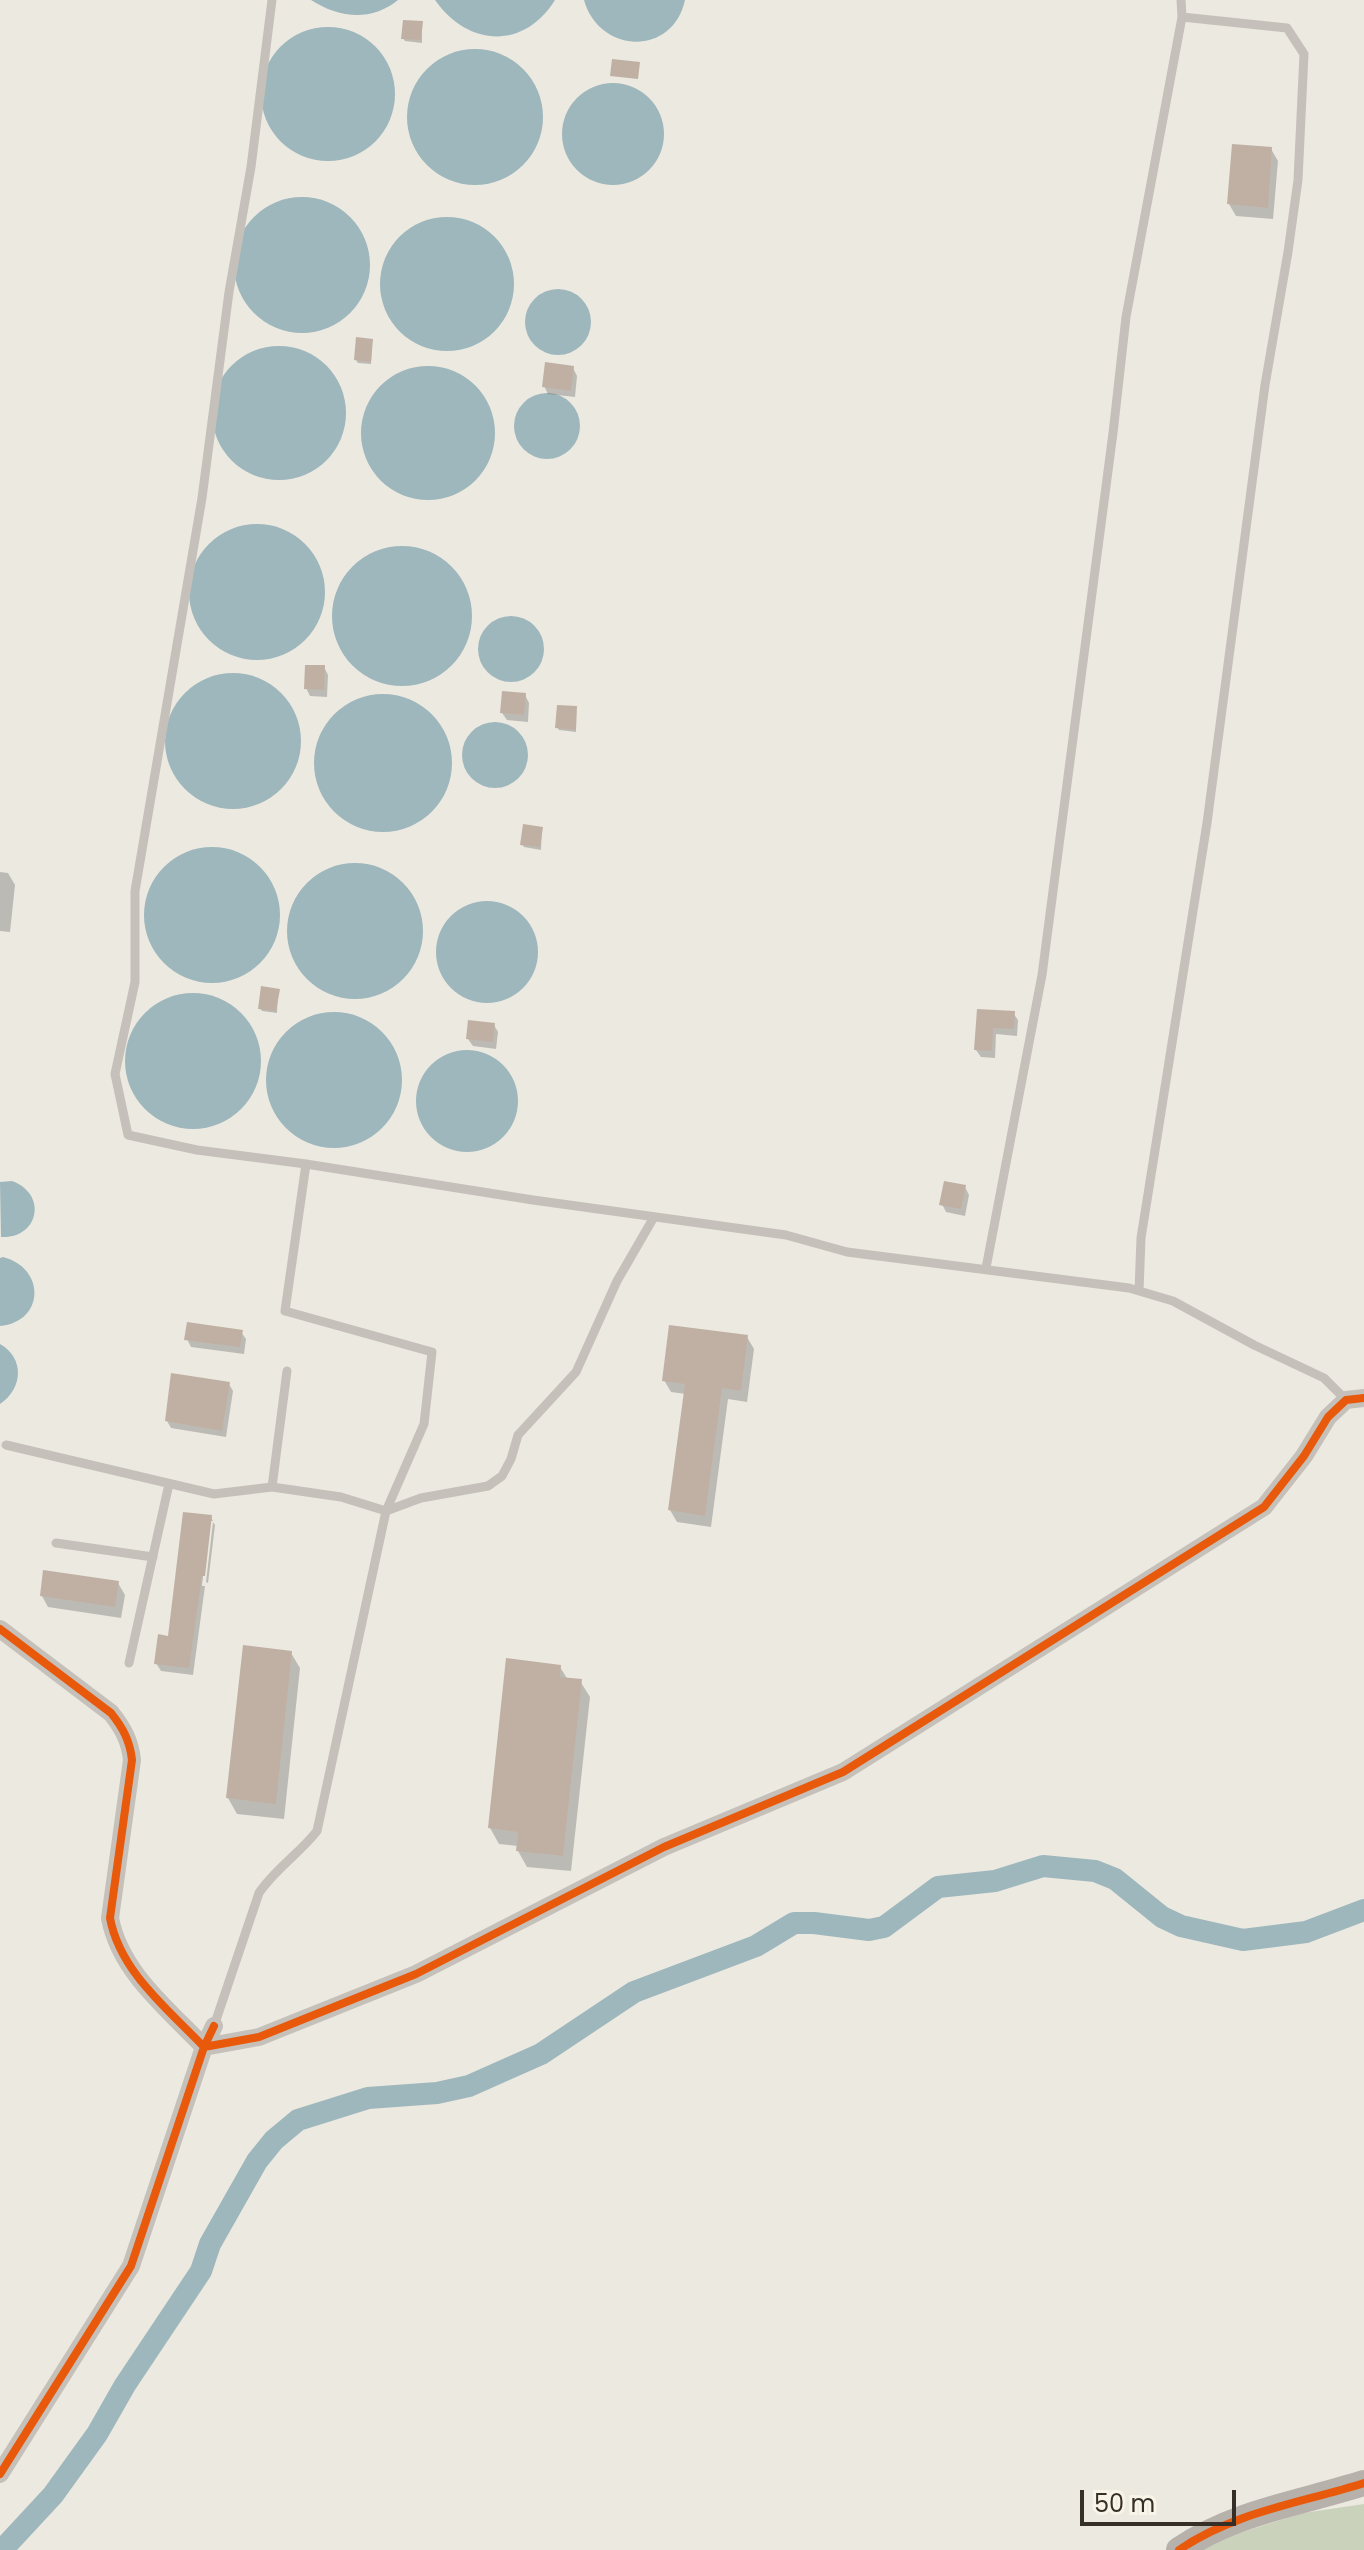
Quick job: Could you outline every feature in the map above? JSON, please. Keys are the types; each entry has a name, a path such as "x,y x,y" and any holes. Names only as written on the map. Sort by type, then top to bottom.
{"street":[{"path":"204,2047 259,2037 416,1974 664,1847 843,1772 1264,1507 1304,1456 1328,1417 1355,1399"},
{"path":"0,1629 111,1713 123,1729 132,1760 110,1918 113,1939 136,1976 204,2047"},
{"path":"0,2474 131,2266 204,2047 214,2026"},
{"path":"1179,2550 1217,2527 1364,2483"}],"lane":[{"path":"272,0 251,167 229,292 202,498 135,891 135,982 115,1074 128,1135 197,1150 786,1235 847,1252 986,1268 1139,1291 1173,1301 1324,1378 1355,1399"},
{"path":"986,1268 1042,975 1126,317 1182,17 1181,0"},
{"path":"1139,1291 1141,1238 1207,823 1265,385 1298,180 1304,54 1287,28 1182,17"},
{"path":"214,2026 259,1893 270,1877 304,1848 317,1831 386,1511 424,1424 432,1352 285,1311 306,1164"},
{"path":"6,1445 214,1494 272,1487 341,1497 386,1511 421,1498 488,1486 502,1476 518,1435 576,1372 617,1281 654,1217"},
{"path":"272,1487 287,1371"},
{"path":"129,1663 169,1484"},
{"path":"56,1543 153,1557"}],"green space":[{"path":"1364,2504 1364,2550 1197,2550 1220,2539 1303,2513"}],"water":[{"path":"311,0 398,0 377,12 355,15 333,11"},
{"path":"435,0 555,0 528,28 496,36 479,34 463,27 448,16"},
{"path":"584,0 685,0 678,19 666,32 636,42 619,39 604,31 592,18"},
{"path":"328,27 354,32 376,46 390,68 395,94 390,120 376,142 354,156 328,161 302,156 280,142 266,120 261,94 266,68 280,46 302,32"},
{"path":"475,49 501,54 523,69 538,91 543,117 538,143 523,165 501,180 475,185 449,180 427,165 412,143 407,117 412,91 427,69 449,54"},
{"path":"613,83 633,86 656,105 661,114 664,134 661,154 642,177 633,182 613,185 593,182 570,163 565,154 562,134 565,114 584,91 593,86"},
{"path":"302,197 328,202 350,217 365,239 370,265 365,291 350,313 328,328 302,333 276,328 254,313 239,291 234,265 239,239 254,217 276,202"},
{"path":"447,217 473,222 494,237 509,258 514,284 509,310 494,331 473,346 447,351 421,346 400,331 385,310 380,284 385,258 400,237 421,222"},
{"path":"558,289 571,292 581,299 588,309 591,322 588,335 581,345 571,352 558,355 545,352 535,345 528,335 525,322 528,309 535,299 545,292"},
{"path":"279,346 305,351 326,366 341,387 346,413 341,439 326,460 305,475 279,480 253,475 232,460 217,439 212,413 217,387 232,366 253,351"},
{"path":"428,366 454,371 475,386 490,407 495,433 490,459 475,480 454,495 428,500 402,495 381,480 366,459 361,433 366,407 381,386 402,371"},
{"path":"547,393 560,396 570,403 577,413 580,426 577,439 570,449 560,456 547,459 534,456 524,449 517,439 514,426 517,413 524,403 534,396"},
{"path":"257,524 283,529 305,544 320,566 325,592 320,618 305,640 283,655 257,660 231,655 209,640 194,618 189,592 194,566 209,544 231,529"},
{"path":"402,546 429,552 451,567 466,589 472,616 466,643 451,665 429,680 402,686 375,680 353,665 338,643 332,616 338,589 353,567 375,552"},
{"path":"511,616 524,619 534,626 541,636 544,649 541,662 534,672 524,679 511,682 498,679 488,672 481,662 478,649 481,636 488,626 498,619"},
{"path":"233,673 259,678 281,693 296,715 301,741 296,767 281,789 259,804 233,809 207,804 185,789 170,767 165,741 170,715 185,693 207,678"},
{"path":"383,694 409,699 432,714 447,737 452,763 447,789 432,812 409,827 383,832 357,827 334,812 319,789 314,763 319,737 334,714 357,699"},
{"path":"495,722 508,725 518,732 525,742 528,755 525,768 518,778 508,785 495,788 482,785 472,778 465,768 462,755 465,742 472,732 482,725"},
{"path":"212,847 238,852 260,867 275,889 280,915 275,941 260,963 238,978 212,983 186,978 164,963 149,941 144,915 149,889 164,867 186,852"},
{"path":"355,863 381,868 403,883 418,905 423,931 418,957 403,979 381,994 355,999 329,994 307,979 292,957 287,931 292,905 307,883 329,868"},
{"path":"487,901 507,904 530,923 535,932 538,952 535,972 516,995 507,1000 487,1003 467,1000 444,981 439,972 436,952 439,932 458,909 467,904"},
{"path":"193,993 219,998 241,1013 256,1035 261,1061 256,1087 241,1109 219,1124 193,1129 167,1124 145,1109 130,1087 125,1061 130,1035 145,1013 167,998"},
{"path":"334,1012 360,1017 382,1032 397,1054 402,1080 397,1106 382,1128 360,1143 334,1148 308,1143 286,1128 271,1106 266,1080 271,1054 286,1032 308,1017"},
{"path":"467,1050 487,1053 510,1072 515,1081 518,1101 515,1121 496,1144 487,1149 467,1152 447,1149 424,1130 419,1121 416,1101 419,1081 438,1058 447,1053"},
{"path":"12,1181 31,1196 34,1215 24,1231 1,1237 0,1182"},
{"path":"0,1258 27,1272 34,1294 26,1315 0,1326"},
{"path":"0,1344 14,1357 18,1374 13,1390 0,1404"}],"building":[{"path":"403,20 423,21 421,40 401,39"},
{"path":"612,59 640,62 638,79 610,76"},
{"path":"1232,144 1272,147 1268,208 1227,204"},
{"path":"356,337 373,339 371,362 354,360"},
{"path":"545,362 574,366 571,391 542,387"},
{"path":"305,665 325,665 324,690 304,689"},
{"path":"502,691 526,693 524,715 500,713"},
{"path":"557,705 577,706 576,730 555,728"},
{"path":"523,824 543,827 540,847 520,845"},
{"path":"261,986 280,989 276,1011 258,1009"},
{"path":"977,1009 1015,1011 1014,1029 993,1028 992,1051 974,1050"},
{"path":"468,1020 495,1023 493,1042 466,1039"},
{"path":"944,1181 966,1185 961,1209 939,1205"},
{"path":"187,1322 243,1330 240,1347 184,1340"},
{"path":"669,1325 748,1335 741,1391 722,1388 705,1516 668,1510 685,1384 662,1381"},
{"path":"171,1373 230,1382 222,1431 165,1421"},
{"path":"183,1512 212,1515 189,1668 154,1664 158,1634 168,1636"},
{"path":"43,1570 119,1581 115,1607 40,1596"},
{"path":"243,1645 292,1651 276,1804 226,1798"},
{"path":"506,1658 561,1665 560,1677 582,1679 563,1856 516,1851 518,1832 488,1828"}],"waterway":[{"path":"2,2550 53,2495 97,2434 125,2385 201,2271 210,2244 257,2161 274,2140 298,2120 368,2098 437,2093 469,2086 541,2054 634,1992 756,1946 794,1923 869,1930 884,1927 938,1887 995,1881 1043,1866 1095,1871 1115,1879 1162,1917 1181,1926 1243,1940 1306,1932 1364,1910"}],"cycle path":[{"path":"0,1629 111,1713 125,1735 132,1760 110,1918 115,1937 135,1973 204,2047 259,2037 416,1974 664,1847 843,1772 1264,1507 1304,1456 1328,1417 1346,1400 1364,1398"},
{"path":"0,2474 131,2266 204,2047 214,2026"},
{"path":"1179,2550 1245,2517 1364,2483"}]}
